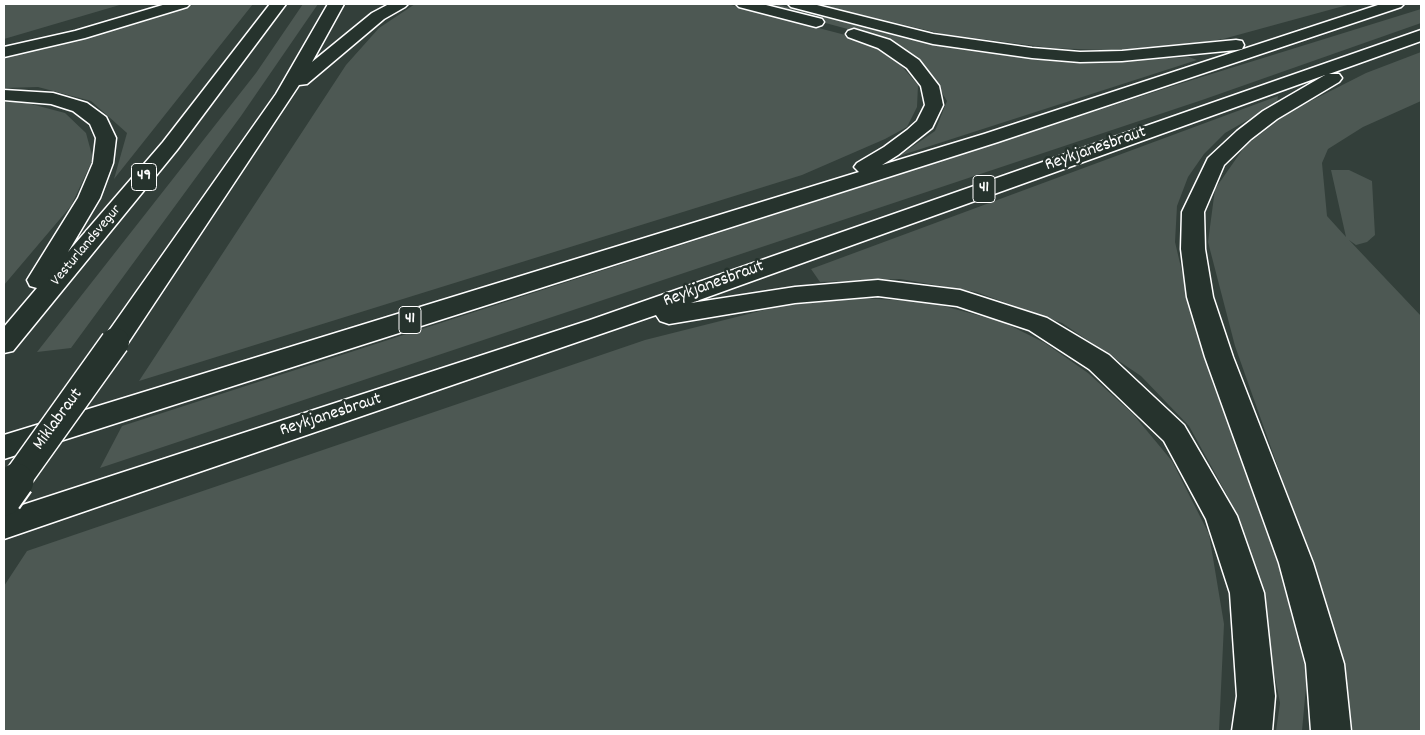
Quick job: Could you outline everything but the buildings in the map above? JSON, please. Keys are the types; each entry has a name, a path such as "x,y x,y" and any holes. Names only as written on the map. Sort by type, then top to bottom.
{"highway":[{"path":"4,45 132,4"},
{"path":"4,52 119,24 182,4"},
{"name":"Vesturlandsvegur","path":"4,344 170,146 278,4"},
{"path":"285,94 336,4"},
{"path":"285,94 378,16 400,4"},
{"path":"744,4 828,25 884,44 913,64 930,86 934,105 925,124 891,151 816,193"},
{"path":"796,4 933,39 987,48 1080,57 1122,56 1215,48 1321,30"},
{"name":"41","path":"4,447 991,138 1396,4"},
{"name":"Reykjanesbraut","path":"4,525 599,326 1421,35"},
{"path":"1331,731 1326,664 1296,563 1220,357 1200,297 1193,249 1193,212 1214,162 1244,135 1270,115 1306,96 1370,54"},
{"name":"Miklabraut","path":"4,498 115,342 285,94"},
{"path":"4,95 53,99 80,107 99,121 106,138 103,163 89,198 4,335"},
{"path":"599,326 795,295 878,288 960,298 1038,324 1099,362 1174,433 1221,516 1246,593 1256,696 1252,731"}],"shaded area":[{"path":"4,4 123,4 4,39"},
{"path":"195,4 253,4 114,179 127,133 91,101 38,87 4,88 4,56 164,15"},
{"path":"303,4 318,4 241,116 71,348 37,352 256,73"},
{"path":"415,4 727,4 853,37 892,55 918,85 917,107 907,127 885,139 802,175 139,381 346,65 379,28"},
{"path":"755,4 776,4 908,39 1003,55 1081,62 1189,57 1197,60 899,156 935,131 947,101 931,75 892,41"},
{"path":"815,4 1351,4 1223,39 1153,52 1051,48 943,34"},
{"path":"1421,9 1421,23 1205,99 100,468 122,426 1176,85"},
{"path":"1421,52 1421,101 1363,127 1328,149 1322,163 1327,216 1346,237 1331,170 1349,170 1372,181 1375,235 1367,242 1356,245 1349,240 1421,316 1421,731 1353,731 1320,586 1235,346 1208,242 1215,189 1245,146 1289,112 1366,73"},
{"path":"1278,96 1277,103 1225,133 1204,154 1188,177 1177,206 1175,242 1187,293 1213,384 1268,525 1307,675 1302,731 1276,731 1280,703 1253,565 1227,495 1189,426 1141,376 1062,323 976,292 900,279 820,282 811,269"},
{"path":"4,100 16,100 65,113 86,133 93,159 71,206 4,285"},
{"path":"860,298 929,302 1003,322 1045,343 1088,373 1133,414 1172,461 1209,534 1224,624 1219,731 4,731 4,586 27,551 645,340 780,306"}]}
